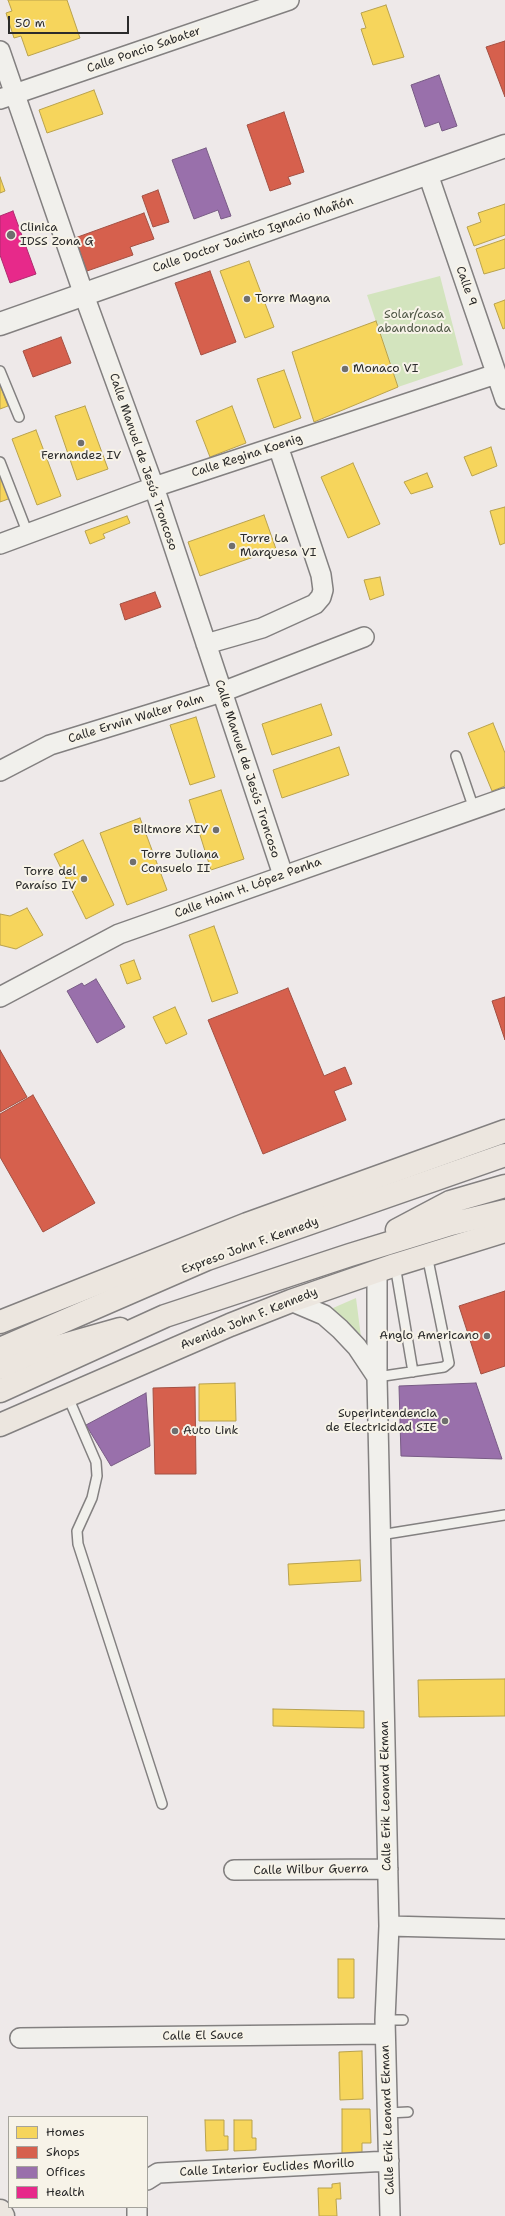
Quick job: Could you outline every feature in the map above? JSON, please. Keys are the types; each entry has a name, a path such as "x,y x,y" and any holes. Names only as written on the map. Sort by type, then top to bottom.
{"main road":[{"path":"0,1322 247,1224 505,1131"},
{"name":"Expreso John F. Kennedy","path":"0,1349 207,1259 505,1155"},
{"path":"350,1255 450,1202 498,1188"},
{"path":"0,1368 28,1355 165,1316 350,1255 451,1224 505,1211"},
{"name":"Avenida John F. Kennedy","path":"0,1425 230,1325 290,1301 427,1255 505,1231"},
{"path":"0,1391 165,1316"},
{"path":"0,1430 91,1386"},
{"path":"0,2211 3,2216"}],"street":[{"name":"Calle Poncio Sabater","path":"8,97 288,0"},
{"name":"Calle Manuel de Jesús Troncoso","path":"0,51 8,97 84,295 154,487 283,875"},
{"name":"Calle Doctor Jacinto Ignacio Mañón","path":"0,324 505,146"},
{"name":"Calle 9","path":"428,174 505,399"},
{"name":"Calle Regina Koenig","path":"0,544 154,487 496,374"},
{"path":"206,644 262,628 315,604 321,598 323,590 321,575 278,446"},
{"name":"Calle Erwin Walter Palm","path":"0,771 50,745 222,692 364,637"},
{"name":"Calle Haim H. López Penha","path":"0,997 119,934 505,798"},
{"name":"Calle Erik Leonard Ekman","path":"386,1269 377,1377 391,2024 388,2113 390,2216"},
{"path":"290,1301 324,1315 357,1347 377,1377"},
{"name":"Calle Wilbur Guerra","path":"234,1870 388,1869"},
{"path":"389,1926 505,1929"},
{"name":"Calle El Sauce","path":"20,2038 391,2024"},
{"name":"Calle Interior Euclides Morillo","path":"148,2179 158,2173 389,2161"}],"lane":[{"path":"0,371 19,417"},
{"path":"0,462 28,534"},
{"path":"456,756 474,809"},
{"path":"377,1377 444,1367 450,1363 427,1255"},
{"path":"386,1269 413,1372"},
{"path":"68,1397 96,1462 96,1476 92,1498 78,1531 78,1544 162,1804"},
{"path":"380,1535 505,1515"},
{"path":"388,2113 408,2112"}],"green space":[{"name":"Solar/casa abandonada","path":"440,276 463,365 398,387 367,295"},
{"path":"356,1298 361,1337 354,1337 341,1327 333,1308"}],"building: Homes":[{"path":"8,0 67,0 80,38 28,56 21,36 14,38 6,13 12,11"},
{"path":"386,5 404,57 373,65 361,29 366,28 361,13"},
{"path":"94,90 103,114 47,133 39,110"},
{"path":"0,177 5,191 0,193"},
{"path":"505,204 505,235 474,246 467,227 481,222 478,213"},
{"path":"505,239 505,268 484,274 476,249"},
{"name":"Torre Magna","path":"249,261 274,327 245,338 220,271"},
{"path":"505,300 505,328 503,329 494,304"},
{"name":"Monaco VI","path":"376,321 398,387 314,422 292,352"},
{"path":"284,370 301,418 274,428 257,379"},
{"path":"0,385 8,406 0,409"},
{"name":"Fernandez IV","path":"85,406 108,469 77,480 55,416"},
{"path":"232,406 246,443 210,457 196,421"},
{"path":"36,430 61,496 37,505 12,439"},
{"path":"491,447 497,466 472,476 464,457"},
{"path":"353,463 380,524 348,538 321,477"},
{"path":"0,470 11,498 0,502"},
{"path":"427,473 433,487 411,494 404,482"},
{"path":"505,507 505,543 500,545 490,511"},
{"name":"Torre La Marquesa VI","path":"264,515 276,549 200,576 188,542"},
{"path":"127,516 130,523 103,534 105,538 90,544 85,531"},
{"path":"380,577 384,595 370,600 364,580"},
{"path":"321,704 332,735 272,755 262,724"},
{"path":"196,717 215,777 190,785 170,725"},
{"path":"493,723 505,753 505,786 492,791 468,733"},
{"path":"339,747 349,775 282,798 273,770"},
{"name":"Biltmore XIV","path":"221,790 244,859 211,870 189,800"},
{"name":"Torre Juliana Consuelo II","path":"140,818 167,890 127,905 100,833"},
{"name":"Torre del Paraíso IV","path":"83,840 114,905 86,919 54,854"},
{"path":"27,908 43,935 16,949 0,945 0,914 10,916"},
{"path":"214,926 238,993 212,1002 189,935"},
{"path":"134,960 141,979 127,984 120,965"},
{"path":"175,1007 187,1034 166,1044 153,1017"},
{"path":"235,1383 236,1421 199,1421 199,1384"},
{"path":"360,1560 361,1581 289,1585 288,1564"},
{"path":"505,1679 505,1716 419,1717 418,1680"},
{"path":"273,1709 364,1711 364,1728 273,1726"},
{"path":"338,1959 354,1959 354,1998 338,1998"},
{"path":"362,2051 363,2099 340,2100 339,2052"},
{"path":"342,2109 370,2109 371,2143 362,2143 362,2157 342,2157"},
{"path":"205,2120 224,2120 224,2136 228,2136 228,2150 206,2151"},
{"path":"234,2120 252,2120 252,2138 256,2138 256,2150 234,2151"},
{"path":"340,2183 341,2199 336,2199 337,2216 319,2216 318,2188 332,2188 332,2184"}],"building: Shops":[{"path":"505,41 505,97 486,47"},
{"path":"284,112 304,172 288,177 291,184 270,191 247,125"},
{"path":"158,190 169,222 153,227 142,196"},
{"path":"144,213 154,239 130,247 133,255 87,271 75,238"},
{"path":"210,271 236,342 201,355 175,283"},
{"path":"61,337 71,363 33,377 23,351"},
{"path":"155,592 161,607 125,620 120,604"},
{"path":"288,988 324,1076 345,1067 352,1084 334,1091 346,1120 263,1154 208,1020"},
{"path":"505,997 505,1040 492,1001"},
{"path":"0,1050 27,1097 0,1112"},
{"path":"33,1095 95,1203 43,1232 0,1157 0,1114"},
{"name":"Anglo Americano","path":"505,1291 505,1366 481,1374 459,1306"},
{"name":"Auto Link","path":"195,1387 196,1474 155,1474 153,1388"}],"building: Offices":[{"path":"439,75 457,126 442,131 439,122 425,127 411,85"},
{"path":"206,148 231,216 221,219 218,210 194,219 172,160"},
{"path":"96,979 125,1027 97,1043 67,991 82,983 84,986"},
{"name":"Superintendencia de Electricidad SIE","path":"476,1383 502,1459 401,1456 399,1386"},
{"path":"146,1393 150,1446 111,1466 86,1425"}],"building: Health":[{"name":"Clinica IDSS Zona G","path":"13,211 36,274 10,283 0,255 0,216"}],"place":[{"name":"Clinica IDSS Zona G","path":"11,235"},
{"name":"Torre Magna","path":"247,299"},
{"name":"Monaco VI","path":"345,369"},
{"name":"Fernandez IV","path":"81,443"},
{"name":"Torre La Marquesa VI","path":"232,546"},
{"name":"Biltmore XIV","path":"216,830"},
{"name":"Torre Juliana Consuelo II","path":"133,862"},
{"name":"Torre del Paraíso IV","path":"84,879"},
{"name":"Anglo Americano","path":"487,1336"},
{"name":"Superintendencia de Electricidad SIE","path":"445,1421"},
{"name":"Auto Link","path":"175,1431"}]}
